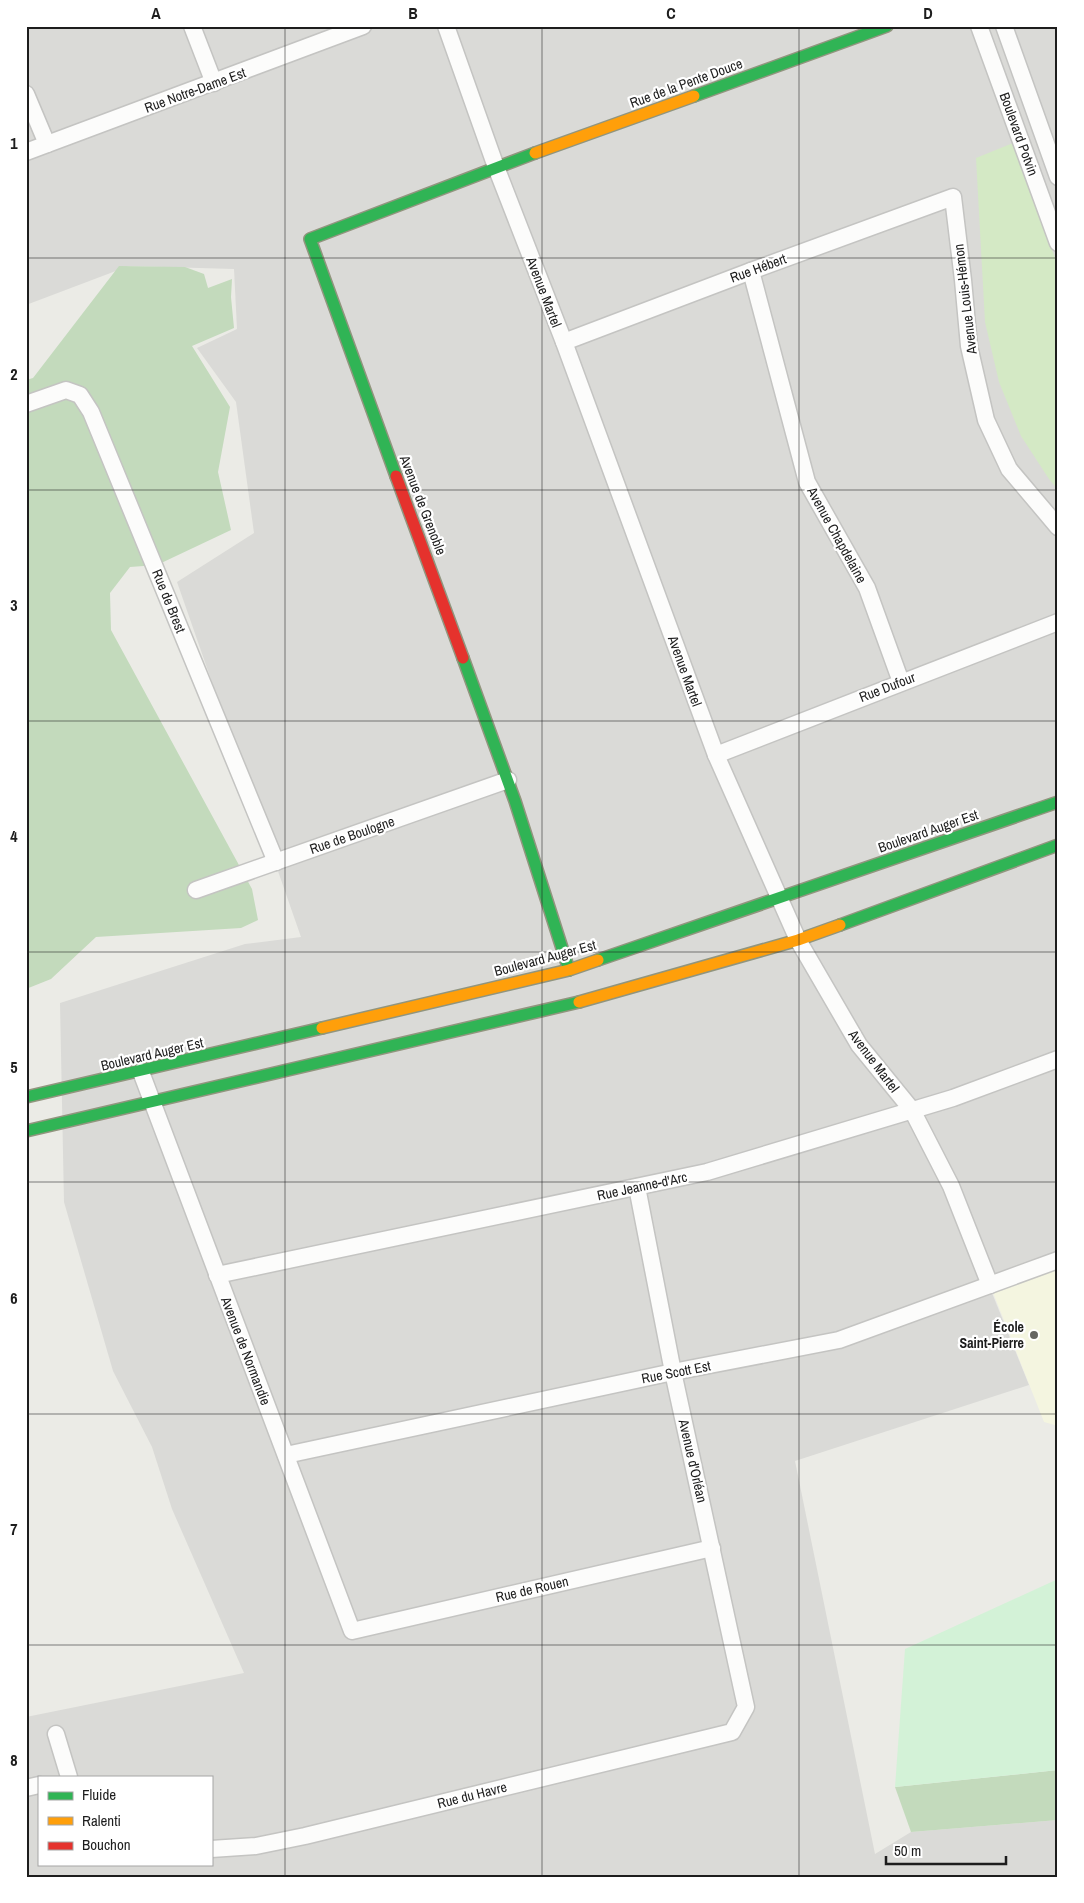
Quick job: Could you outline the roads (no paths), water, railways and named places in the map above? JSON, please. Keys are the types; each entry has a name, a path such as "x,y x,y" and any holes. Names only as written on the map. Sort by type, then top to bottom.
{"main road":[{"name":"Rue de la Pente Douce","path":"496,167 888,26"},
{"name":"Avenue de Grenoble","path":"496,167 310,239 508,780 569,970"},
{"name":"Boulevard Auger Est","path":"26,1098 569,970 1058,802"},
{"path":"26,1131 558,1008 798,940 1058,845"}],"street":[{"path":"192,26 214,83"},
{"name":"Rue Notre-Dame Est","path":"26,152 363,26"},
{"name":"Avenue Martel","path":"446,26 496,167 564,342 716,755 798,940 859,1045 912,1110 950,1186 990,1285"},
{"name":"Boulevard Potvin","path":"979,26 1052,207 1058,243"},
{"name":"Boulevard Potvin","path":"1004,26 1058,177"},
{"path":"26,94 47,144"},
{"name":"Rue Hébert","path":"564,342 751,270 953,197"},
{"name":"Avenue Louis-Hémon","path":"953,197 969,346 986,420 1009,469 1058,527"},
{"name":"Avenue Chapdelaine","path":"751,270 807,482 867,588 901,682"},
{"name":"Rue de Brest","path":"26,404 66,390 80,395 91,412 276,862"},
{"name":"Rue Dufour","path":"716,755 1058,622"},
{"name":"Rue de Boulogne","path":"196,890 508,780"},
{"name":"Rue Jeanne-d'Arc","path":"217,1275 707,1172 953,1098 1058,1059"},
{"name":"Avenue de Normandie","path":"141,1072 352,1630"},
{"name":"Avenue d'Orléan","path":"637,1187 673,1372 746,1707 732,1732"},
{"name":"Rue Scott Est","path":"286,1455 673,1372 839,1340 1058,1260"},
{"name":"Rue de Rouen","path":"352,1630 712,1548"},
{"name":"Rue du Havre","path":"212,1849 256,1846 305,1836 732,1732"},
{"path":"56,1734 69,1776"}],"place":[{"name":"École Saint-Pierre","path":"1034,1335"}]}
